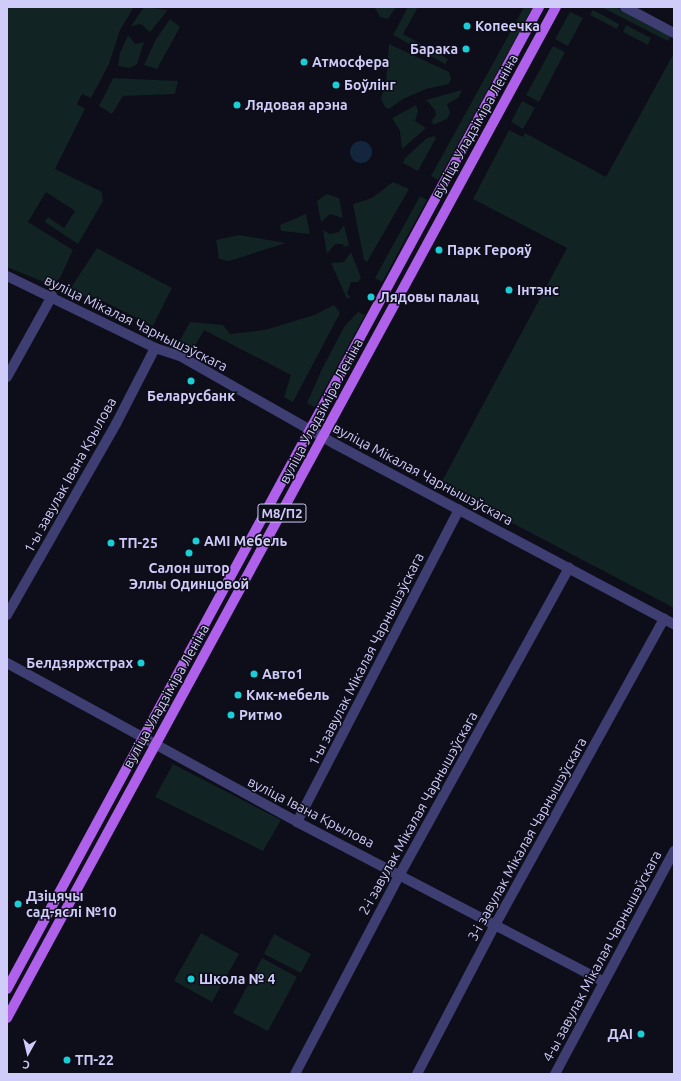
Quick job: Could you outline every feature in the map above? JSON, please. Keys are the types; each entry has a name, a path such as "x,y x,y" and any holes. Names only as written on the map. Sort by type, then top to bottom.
{"main road":[{"name":"вуліца Уладзіміра Леніна","path":"7,989 539,7"},
{"name":"вуліца Уладзіміра Леніна","path":"7,1018 556,7"}],"street":[{"path":"625,7 674,33"},
{"name":"вуліца Мікалая Чарнышэўскага","path":"7,276 52,296 155,348 180,356 322,437 674,624"},
{"path":"7,377 52,296"},
{"name":"1-ы завулак Івана Крылова","path":"7,615 116,424 155,348"},
{"name":"1-ы завулак Мікалая Чарнышэўскага","path":"297,822 460,510"},
{"name":"2-і завулак Мікалая Чарнышэўскага","path":"295,1074 400,874 569,568"},
{"name":"3-і завулак Мікалая Чарнышэўскага","path":"417,1074 495,925 664,619"},
{"name":"вуліца Івана Крылова","path":"7,663 297,822 400,874 604,982"},
{"name":"4-ы завулак Мікалая Чарнышэўскага","path":"555,1074 674,851"}],"shaded area":[{"path":"7,7 134,7 120,30 109,64 91,98 82,94 77,104 85,109 55,169 102,192 103,201 78,244 45,222 48,217 64,228 75,211 46,192 28,222 73,250 60,278 51,285 7,267"},
{"path":"144,7 168,10 150,32 141,24 131,26"},
{"path":"396,7 388,19 380,17 375,8"},
{"path":"408,7 418,7 403,34 448,59 445,64 393,35"},
{"path":"524,7 533,7 438,180 431,176"},
{"path":"601,7 615,7 671,36 668,41"},
{"path":"593,10 619,24 617,29 590,15"},
{"path":"570,12 583,18 568,46 555,39"},
{"path":"170,19 180,27 157,69 144,65 156,39"},
{"path":"626,25 651,38 648,45 623,32"},
{"path":"128,35 135,44 144,42 137,64 130,68 118,66 120,53"},
{"path":"389,44 449,72 451,79 449,84 426,89 403,99 389,109 385,107 381,99 386,80"},
{"path":"553,46 565,52 539,102 526,95"},
{"path":"674,53 674,608 440,485 567,248 473,199 509,130 523,137 525,133 606,177"},
{"path":"113,78 178,81 175,94 123,96 112,114 99,106"},
{"path":"462,90 458,98 447,104 450,113 447,119 433,125 432,120 436,115 435,110 426,100"},
{"path":"522,101 535,108 523,129 511,122"},
{"path":"416,105 418,111 415,121 426,128 402,149 400,131 392,118"},
{"path":"434,136 436,138 418,171 403,163 405,158 427,138"},
{"path":"393,182 409,189 367,262 364,260 353,204 372,198"},
{"path":"327,194 339,198 343,218 330,214 321,222 317,201"},
{"path":"420,196 427,200 382,282 375,278"},
{"path":"306,214 310,234 281,231 280,225"},
{"path":"344,225 349,245 345,247 342,244 335,244 327,254 323,230 330,234 339,232"},
{"path":"239,235 286,243 229,261 219,259 216,240"},
{"path":"97,248 172,288 153,326 95,297 74,296 68,292"},
{"path":"351,252 361,278 358,282 351,282 347,294 351,297 347,299 331,263 344,262"},
{"path":"334,305 340,313 293,402 284,397 291,375 204,330 192,351 178,344 190,322 223,325 230,334 265,330 314,315"},
{"path":"358,312 365,315 315,407 307,403 322,369 344,327"},
{"path":"173,764 281,820 263,851 155,797"},
{"path":"201,933 239,954 212,1002 174,981"},
{"path":"274,934 311,954 301,973 264,954"},
{"path":"262,958 297,977 268,1031 233,1013"}],"water":[{"path":"361,141 369,144 372,152 369,160 361,163 353,160 350,152 353,144"}],"place":[{"name":"Копеечка","path":"467,26"},
{"name":"Барака","path":"466,49"},
{"name":"Атмосфера","path":"304,62"},
{"name":"Боўлінг","path":"336,85"},
{"name":"Лядовая арэна","path":"237,105"},
{"name":"Парк Герояў","path":"439,250"},
{"name":"Інтэнс","path":"509,290"},
{"name":"Лядовы палац","path":"371,297"},
{"name":"Беларусбанк","path":"191,381"},
{"name":"AMI Мебель","path":"196,541"},
{"name":"ТП-25","path":"111,543"},
{"name":"Салон штор Эллы Одинцовой","path":"189,553"},
{"name":"Белдзяржстрах","path":"141,663"},
{"name":"Авто1","path":"254,674"},
{"name":"Кмк-мебель","path":"238,695"},
{"name":"Ритмо","path":"231,715"},
{"name":"Дзіцячы сад-яслі №10","path":"18,904"},
{"name":"Школа № 4","path":"191,979"},
{"name":"ДАІ","path":"641,1034"},
{"name":"ТП-22","path":"67,1060"}]}
